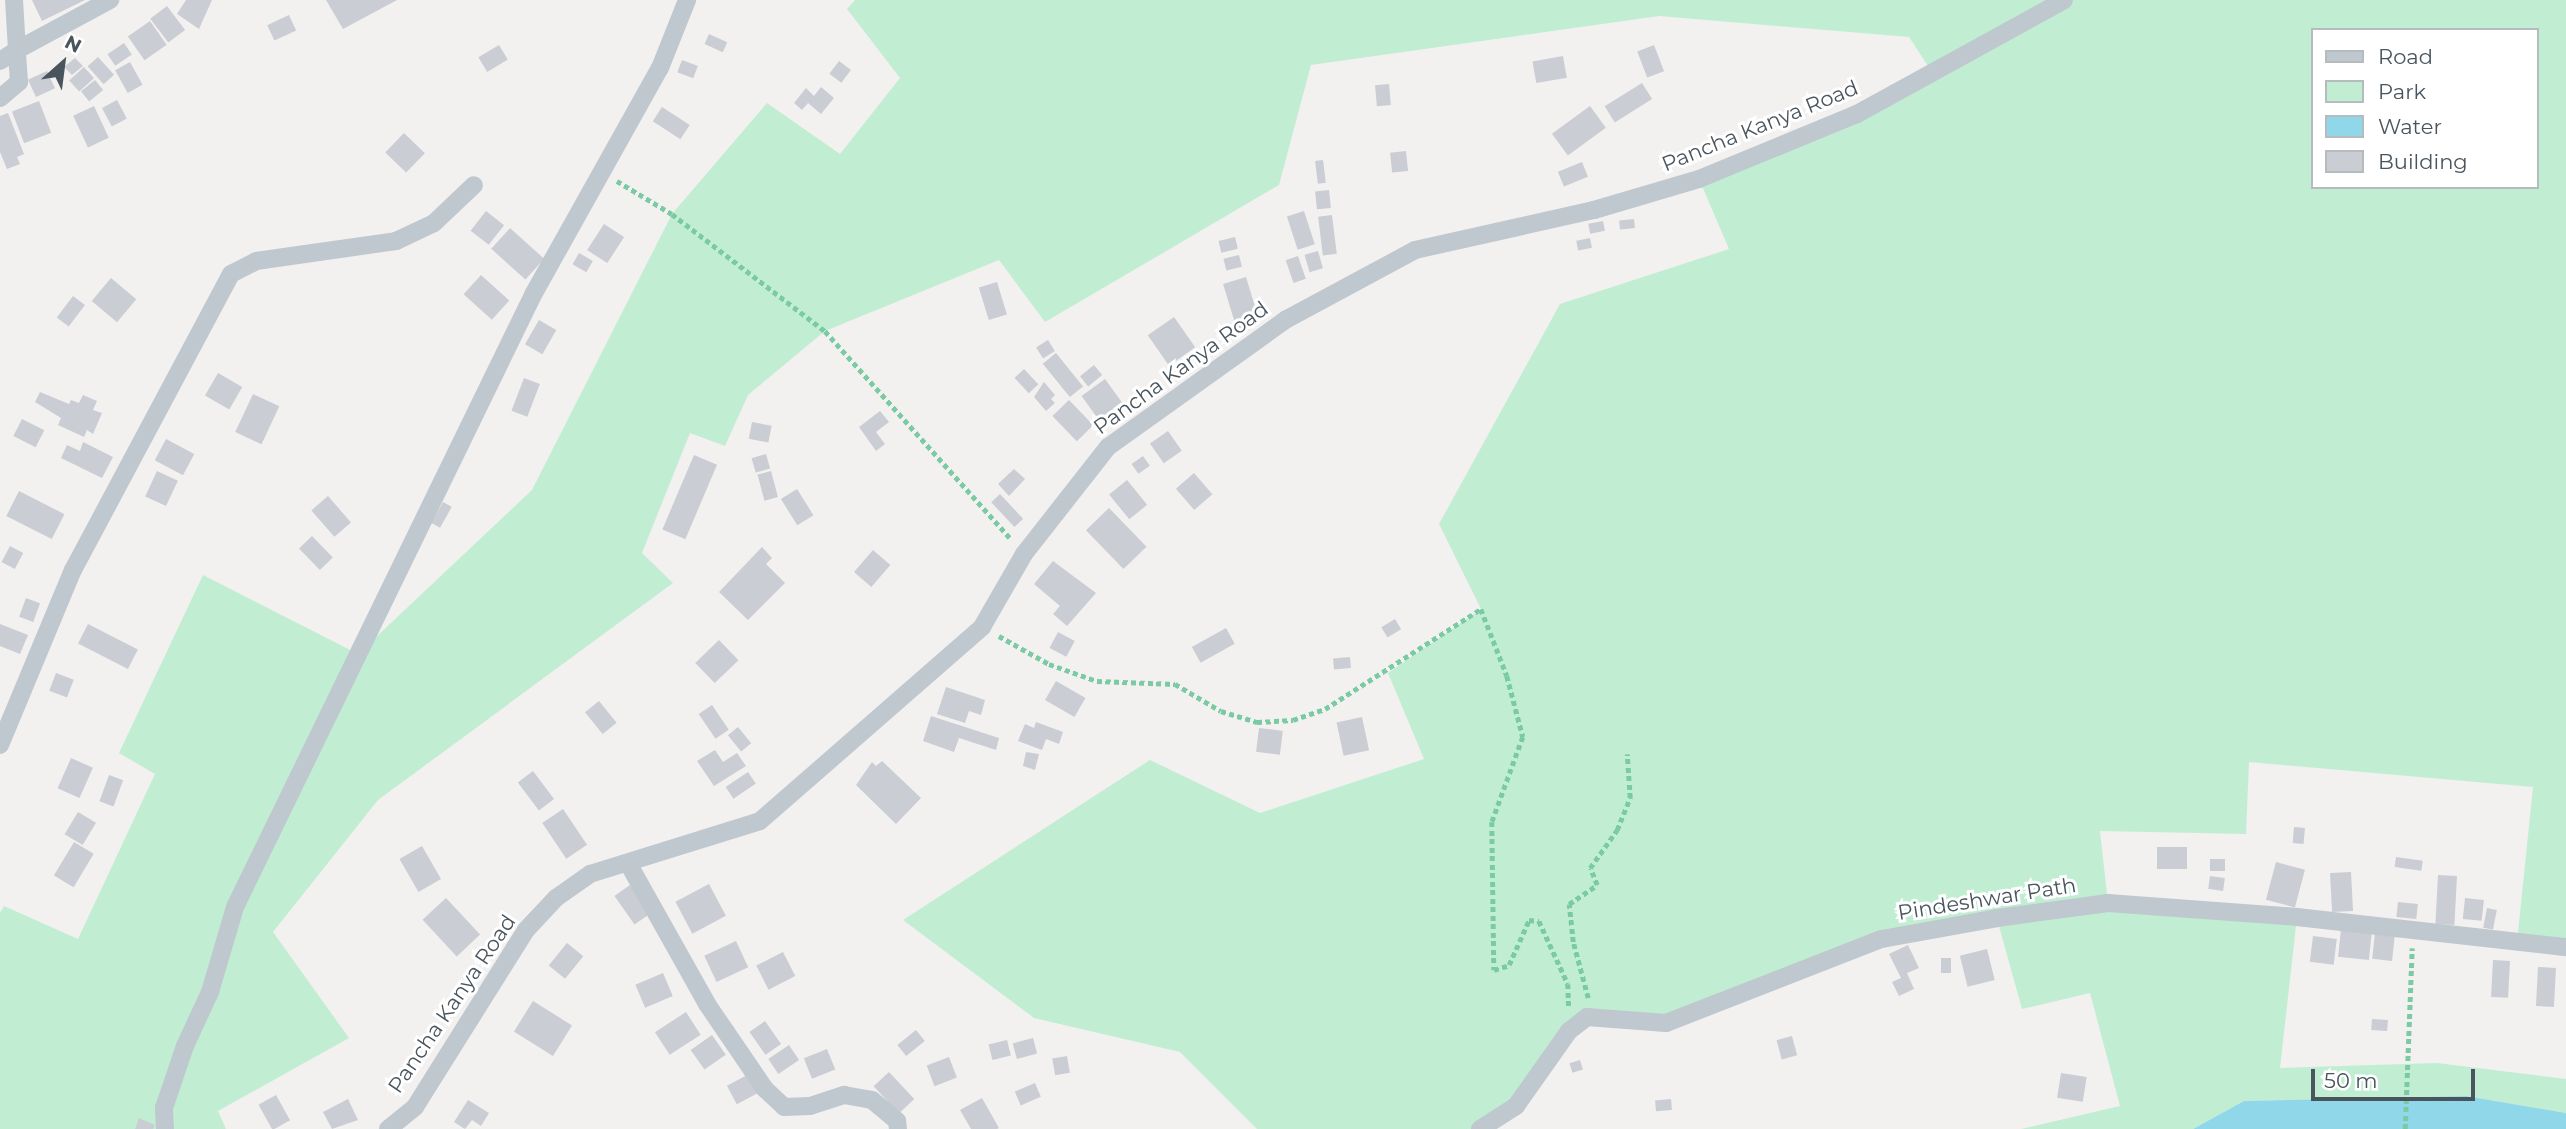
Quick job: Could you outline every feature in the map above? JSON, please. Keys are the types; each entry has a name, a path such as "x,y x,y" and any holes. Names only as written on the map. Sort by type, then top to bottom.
{"street":[{"path":"0,98 19,82 14,0"},
{"path":"0,61 110,0"},
{"path":"165,1129 164,1108 185,1045 211,992 236,907 534,292 660,68 687,0"},
{"name":"Pancha Kanya Road","path":"388,1129 415,1107 526,930 556,898 590,874 760,821 982,627 1024,554 1108,447 1287,319 1415,250 1594,210 1699,179 1857,114 2064,0"},
{"path":"0,745 73,570 232,274 256,261 396,241 434,223 474,185"},
{"path":"628,863 707,1004 765,1089 784,1107 810,1107 844,1095 872,1100 897,1121 898,1129"},
{"name":"Pindeshwar Path","path":"1587,1017 1666,1023 1882,939 2108,903 2413,930 2566,947"},
{"path":"1479,1129 1516,1106 1569,1031 1587,1017"}],"path":[{"path":"602,173 672,214 825,331 1024,554"},
{"path":"982,627 1049,664 1097,681 1175,684 1222,711 1257,722 1293,720 1325,709 1481,609 1507,676 1523,737 1492,822 1494,970 1508,965 1529,920 1539,921 1568,984 1569,1031"},
{"path":"1587,1017 1588,987 1573,942 1569,904 1597,885 1590,868 1617,830 1630,798 1627,754"},
{"path":"2405,1129 2413,930"}],"green space":[{"path":"855,0 2566,0 2566,947 2517,942 2533,787 2249,762 2246,834 2100,831 2108,903 2297,917 2280,1068 2437,1063 2566,1079 2566,1113 2466,1096 2244,1101 2193,1129 2021,1129 2120,1106 2090,993 2022,1009 1997,919 1882,939 1666,1023 1587,1017 1544,1073 1480,1129 1257,1129 1180,1052 1034,1018 903,920 1150,760 1260,813 1424,759 1388,673 1481,609 1439,524 1560,304 1729,249 1699,179 1932,72 1909,37 1659,16 1311,65 1279,185 1045,322 999,260 825,331 748,395 725,446 690,433 642,553 673,583 378,800 273,932 349,1038 218,1111 226,1129 0,1129 0,913 4,906 78,939 155,774 119,753 203,575 358,654 532,490 672,214 767,103 840,154 900,78 847,9"}],"water":[{"path":"2466,1096 2566,1113 2566,1129 2193,1129 2244,1101"}],"building":[{"path":"32,0 85,0 42,21"},
{"path":"186,0 212,0 199,29 177,14"},
{"path":"326,0 397,0 343,29"},
{"path":"167,6 185,30 168,43 150,19"},
{"path":"289,15 296,30 274,41 267,25"},
{"path":"150,21 167,45 145,60 128,36"},
{"path":"709,34 727,42 723,52 705,44"},
{"path":"124,43 132,55 115,66 107,54"},
{"path":"499,45 508,60 487,72 478,57"},
{"path":"1654,45 1664,71 1647,78 1637,51"},
{"path":"1563,56 1567,78 1536,83 1532,61"},
{"path":"98,57 114,75 104,84 88,66"},
{"path":"75,58 83,66 72,75 64,67"},
{"path":"682,60 698,66 693,78 677,72"},
{"path":"839,61 851,70 841,83 829,74"},
{"path":"130,62 143,85 128,93 115,70"},
{"path":"84,67 94,78 79,92 69,80"},
{"path":"47,71 55,88 36,97 28,80"},
{"path":"95,80 103,90 89,101 81,91"},
{"path":"1642,83 1652,99 1615,122 1605,106"},
{"path":"1389,84 1391,105 1377,106 1375,85"},
{"path":"821,87 834,98 821,114 808,103 802,110 794,103 806,88 814,96"},
{"path":"117,100 127,119 112,127 102,108"},
{"path":"39,101 51,133 24,143 12,111"},
{"path":"94,106 109,138 88,147 73,116"},
{"path":"1590,106 1606,128 1568,155 1552,134"},
{"path":"662,107 690,125 680,139 653,121"},
{"path":"8,113 24,154 17,157 20,164 7,169 0,152 0,116"},
{"path":"404,133 425,153 406,173 385,152"},
{"path":"1406,151 1408,171 1392,173 1390,153"},
{"path":"1323,160 1326,183 1318,184 1315,161"},
{"path":"1582,162 1588,177 1564,187 1558,172"},
{"path":"1329,190 1331,208 1317,209 1315,191"},
{"path":"486,211 504,225 489,245 471,231"},
{"path":"1304,211 1315,244 1298,250 1287,217"},
{"path":"1332,215 1337,254 1323,255 1318,217"},
{"path":"1634,219 1635,228 1620,230 1619,221"},
{"path":"1603,221 1605,231 1590,234 1588,224"},
{"path":"604,224 624,237 607,263 587,250"},
{"path":"510,228 544,259 525,280 491,249"},
{"path":"1235,237 1238,249 1221,253 1219,241"},
{"path":"1590,238 1592,248 1578,250 1576,241"},
{"path":"1318,251 1323,268 1310,272 1305,255"},
{"path":"579,253 593,261 586,272 572,264"},
{"path":"1239,255 1242,267 1226,271 1223,259"},
{"path":"1298,256 1306,279 1294,283 1286,260"},
{"path":"481,275 509,300 492,320 464,294"},
{"path":"1246,277 1260,322 1237,329 1223,284"},
{"path":"111,278 136,299 117,322 92,301"},
{"path":"997,282 1007,315 989,320 979,288"},
{"path":"73,296 85,305 69,327 57,318"},
{"path":"1174,317 1195,347 1169,366 1148,335"},
{"path":"539,320 556,330 542,354 525,344"},
{"path":"1048,340 1055,351 1043,358 1036,347"},
{"path":"1056,353 1083,386 1070,397 1043,364"},
{"path":"1094,365 1102,375 1088,386 1080,376"},
{"path":"1024,369 1038,384 1029,393 1014,378"},
{"path":"218,373 242,387 229,410 205,396"},
{"path":"524,378 540,384 527,417 511,411"},
{"path":"1105,379 1122,402 1099,420 1082,396"},
{"path":"1044,382 1055,395 1051,399 1055,403 1046,411 1034,397"},
{"path":"40,392 69,404 71,400 79,403 83,395 97,401 93,410 102,413 93,434 87,430 84,437 58,425 61,418 35,402"},
{"path":"253,394 279,406 262,444 235,432"},
{"path":"1069,400 1093,425 1077,441 1052,416"},
{"path":"880,411 889,422 876,432 885,444 876,451 859,427"},
{"path":"22,419 44,430 36,447 13,436"},
{"path":"752,422 772,426 768,443 749,439"},
{"path":"1168,431 1182,451 1164,463 1150,444"},
{"path":"166,439 194,454 183,475 155,460"},
{"path":"83,442 113,457 102,478 61,458 67,445 80,451"},
{"path":"766,454 770,468 756,473 752,458"},
{"path":"694,455 717,465 685,539 662,530"},
{"path":"1143,456 1150,466 1138,474 1132,464"},
{"path":"1014,469 1025,479 1009,496 998,484"},
{"path":"157,471 178,481 166,506 145,496"},
{"path":"771,471 778,497 764,501 757,475"},
{"path":"1194,473 1212,494 1194,510 1176,489"},
{"path":"1127,480 1147,505 1129,519 1109,494"},
{"path":"797,489 813,515 797,525 781,499"},
{"path":"19,491 64,514 52,539 6,516"},
{"path":"1000,494 1023,519 1014,527 991,502"},
{"path":"328,496 351,522 334,537 311,510"},
{"path":"443,502 452,507 440,528 431,523"},
{"path":"1109,508 1147,547 1123,569 1086,530"},
{"path":"312,536 333,558 320,570 299,549"},
{"path":"10,546 23,553 15,569 2,562"},
{"path":"762,547 772,558 766,564 785,583 748,620 719,592"},
{"path":"873,550 890,565 871,587 854,572"},
{"path":"1053,561 1096,593 1067,626 1053,614 1060,606 1034,584"},
{"path":"26,598 40,603 33,622 19,617"},
{"path":"1395,619 1401,629 1387,638 1381,627"},
{"path":"0,624 28,635 20,654 0,646"},
{"path":"88,624 138,649 128,669 78,644"},
{"path":"1226,628 1235,644 1201,663 1192,647"},
{"path":"1058,632 1075,641 1066,657 1050,648"},
{"path":"719,640 738,660 715,683 695,663"},
{"path":"1350,657 1351,668 1334,669 1333,658"},
{"path":"56,673 74,680 67,698 49,691"},
{"path":"1056,681 1085,698 1074,717 1045,700"},
{"path":"946,687 985,700 981,715 969,711 965,723 937,714"},
{"path":"599,701 617,723 603,734 585,712"},
{"path":"712,705 729,730 716,739 699,714"},
{"path":"931,716 999,738 996,750 959,738 954,752 923,741"},
{"path":"1362,717 1369,750 1344,756 1337,722"},
{"path":"1036,722 1063,732 1059,744 1046,739 1042,750 1018,741 1025,724 1034,728"},
{"path":"738,727 751,743 741,752 728,735"},
{"path":"1259,728 1283,731 1280,755 1256,752"},
{"path":"715,750 723,762 737,753 746,766 714,786 697,761"},
{"path":"1026,752 1039,754 1035,770 1023,766"},
{"path":"71,758 93,768 80,798 58,788"},
{"path":"882,761 921,798 896,824 856,785 872,762 876,766"},
{"path":"533,771 554,799 539,810 518,782"},
{"path":"748,772 756,784 733,799 726,787"},
{"path":"109,775 123,780 114,806 99,801"},
{"path":"563,809 587,845 566,859 542,823"},
{"path":"78,812 96,823 83,845 65,834"},
{"path":"2294,827 2305,828 2304,844 2293,843"},
{"path":"74,842 94,854 74,887 54,875"},
{"path":"422,846 441,879 418,892 399,859"},
{"path":"2157,847 2187,847 2187,869 2157,869"},
{"path":"2396,857 2423,861 2421,871 2395,867"},
{"path":"2210,859 2225,859 2225,871 2210,871"},
{"path":"2276,862 2305,870 2295,907 2266,900"},
{"path":"2351,872 2353,911 2332,912 2330,873"},
{"path":"2438,875 2457,876 2454,925 2435,924"},
{"path":"2210,876 2225,878 2223,891 2208,889"},
{"path":"709,884 726,916 692,934 675,902"},
{"path":"630,885 650,914 635,925 614,896"},
{"path":"446,898 480,935 457,956 423,920"},
{"path":"2465,898 2484,900 2482,921 2463,919"},
{"path":"2398,902 2418,904 2416,919 2396,917"},
{"path":"2487,908 2497,910 2493,930 2483,928"},
{"path":"2341,929 2372,932 2369,960 2338,957"},
{"path":"2375,932 2395,934 2392,961 2372,959"},
{"path":"2313,936 2337,939 2334,965 2310,962"},
{"path":"736,941 748,967 717,982 704,956"},
{"path":"567,943 583,956 565,979 549,966"},
{"path":"1908,945 1919,968 1907,973 1914,989 1899,996 1892,982 1901,978 1889,954"},
{"path":"1987,949 1995,980 1968,987 1960,956"},
{"path":"783,952 795,976 769,990 756,966"},
{"path":"1941,958 1951,958 1951,973 1941,973"},
{"path":"2493,960 2510,961 2508,998 2491,997"},
{"path":"2538,967 2556,968 2554,1007 2536,1006"},
{"path":"663,973 673,996 645,1008 635,985"},
{"path":"533,1001 572,1025 553,1056 514,1032"},
{"path":"686,1012 701,1035 670,1055 655,1032"},
{"path":"2372,1019 2388,1020 2387,1031 2371,1030"},
{"path":"765,1021 781,1044 765,1055 749,1032"},
{"path":"916,1030 925,1041 906,1056 897,1045"},
{"path":"712,1035 726,1055 704,1070 691,1050"},
{"path":"1792,1036 1797,1055 1782,1059 1777,1040"},
{"path":"1033,1038 1037,1053 1017,1059 1013,1043"},
{"path":"1007,1040 1011,1056 992,1060 989,1045"},
{"path":"789,1045 799,1060 778,1074 768,1059"},
{"path":"827,1049 835,1069 812,1079 804,1058"},
{"path":"1067,1056 1070,1073 1055,1075 1052,1059"},
{"path":"949,1057 957,1078 934,1086 927,1066"},
{"path":"1580,1060 1583,1070 1572,1073 1569,1063"},
{"path":"889,1072 914,1099 899,1113 874,1086"},
{"path":"2061,1073 2087,1077 2083,1102 2057,1098"},
{"path":"749,1074 759,1093 737,1104 727,1086"},
{"path":"1035,1083 1041,1097 1021,1105 1015,1092"},
{"path":"276,1095 290,1120 272,1129 259,1105"},
{"path":"982,1098 999,1128 971,1129 960,1110"},
{"path":"348,1099 358,1120 332,1129 323,1112"},
{"path":"1671,1099 1672,1110 1656,1111 1655,1100"},
{"path":"468,1100 489,1113 481,1126 472,1120 465,1129 454,1122"},
{"path":"139,1118 155,1125 153,1129 135,1129"}]}
